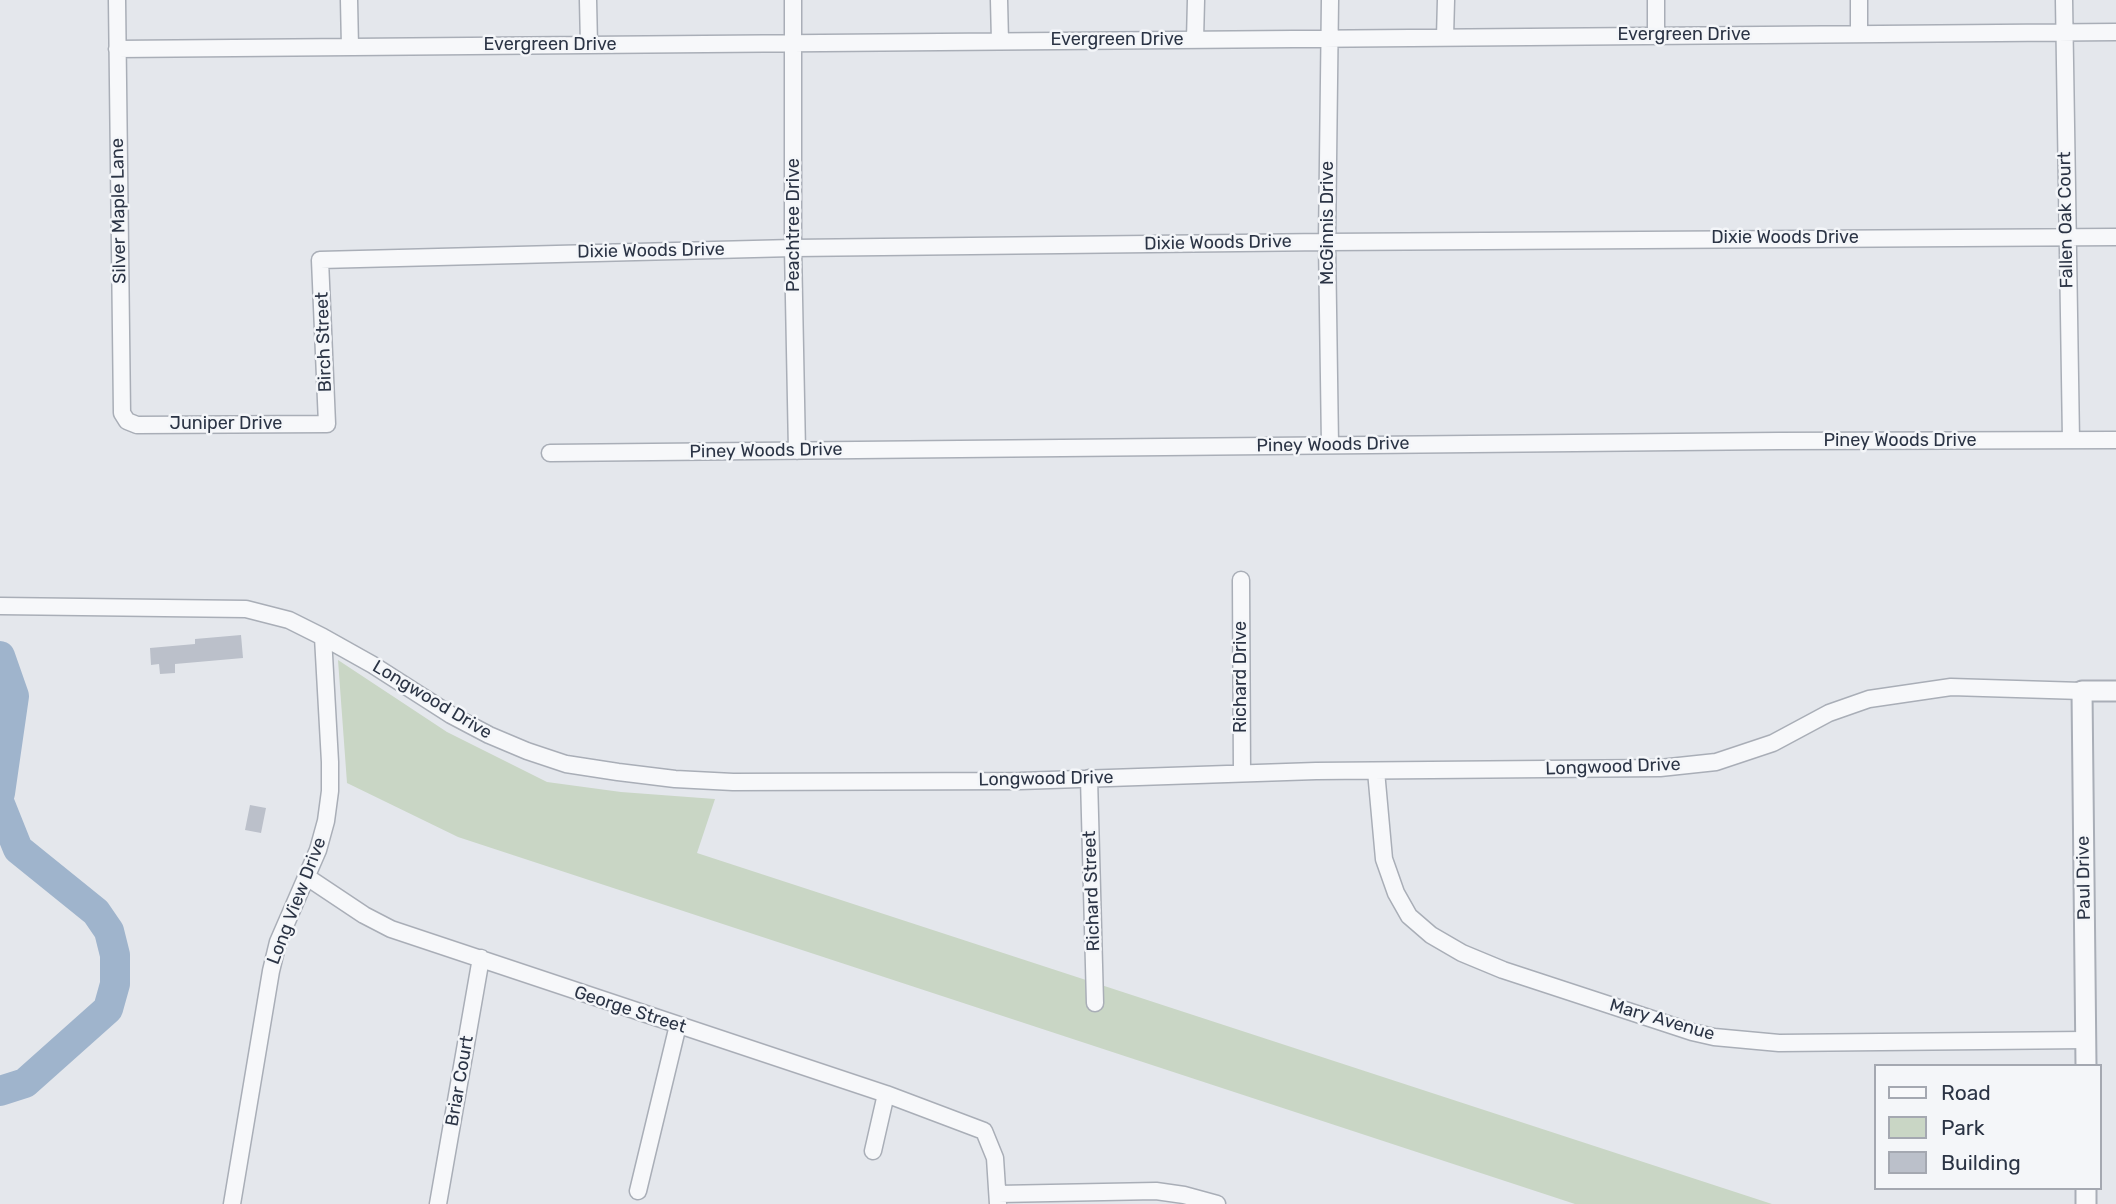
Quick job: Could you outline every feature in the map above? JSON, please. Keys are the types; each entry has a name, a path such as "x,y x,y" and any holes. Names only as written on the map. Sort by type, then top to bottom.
{"street":[{"name":"Silver Maple Lane","path":"117,0 122,412 127,421"},
{"path":"349,0 350,47"},
{"path":"588,0 589,45"},
{"name":"Peachtree Drive","path":"793,0 793,248 797,451"},
{"path":"999,0 1000,41"},
{"path":"1195,40 1196,0"},
{"name":"McGinnis Drive","path":"1330,0 1327,242 1330,445"},
{"path":"1445,37 1446,0"},
{"path":"1656,0 1656,36"},
{"path":"1859,0 1859,34"},
{"name":"Fallen Oak Court","path":"2064,0 2071,440"},
{"name":"Evergreen Drive","path":"117,49 2116,32"},
{"name":"Dixie Woods Drive","path":"320,260 793,248 2116,237"},
{"name":"Birch Street","path":"320,260 327,424"},
{"name":"Juniper Drive","path":"127,421 137,425 327,424"},
{"name":"Piney Woods Drive","path":"550,453 2116,440"},
{"name":"Richard Drive","path":"1241,580 1242,773"},
{"name":"Longwood Drive","path":"0,606 246,609 289,620 323,637 480,730 527,751 566,764 676,779 733,782 822,783 1242,773 1660,768 1716,762 1773,743 1829,713 1869,699 1951,687 2116,691"},
{"name":"Long View Drive","path":"232,1204 271,971 285,924 307,877 326,821 330,792 323,637"},
{"name":"Paul Drive","path":"2082,691 2086,1064"},
{"name":"Mary Avenue","path":"1376,771 1384,859 1396,893 1409,916 1431,936 1462,953 1503,970 1714,1037 1779,1043 2086,1040"},
{"name":"Richard Street","path":"1089,778 1095,1003"},
{"name":"George Street","path":"307,877 364,915 391,929 886,1094 984,1131 995,1158 998,1199"},
{"name":"Briar Court","path":"438,1204 481,958"},
{"path":"638,1191 678,1025"},
{"path":"873,1151 886,1094"},
{"path":"998,1199 1156,1191 1217,1204"}],"green space":[{"path":"338,660 447,732 547,782 621,792 715,799 697,853 1772,1204 1575,1204 458,837 347,783"}],"building":[{"path":"241,635 243,658 175,664 175,673 160,674 159,664 151,665 150,648 195,644 195,639"},
{"path":"250,805 266,808 261,833 245,830"}],"waterway":[{"path":"0,656 14,696 0,793"},
{"path":"0,804 18,849 96,912 109,931 115,955 115,984 108,1009 25,1083 0,1091"}]}
